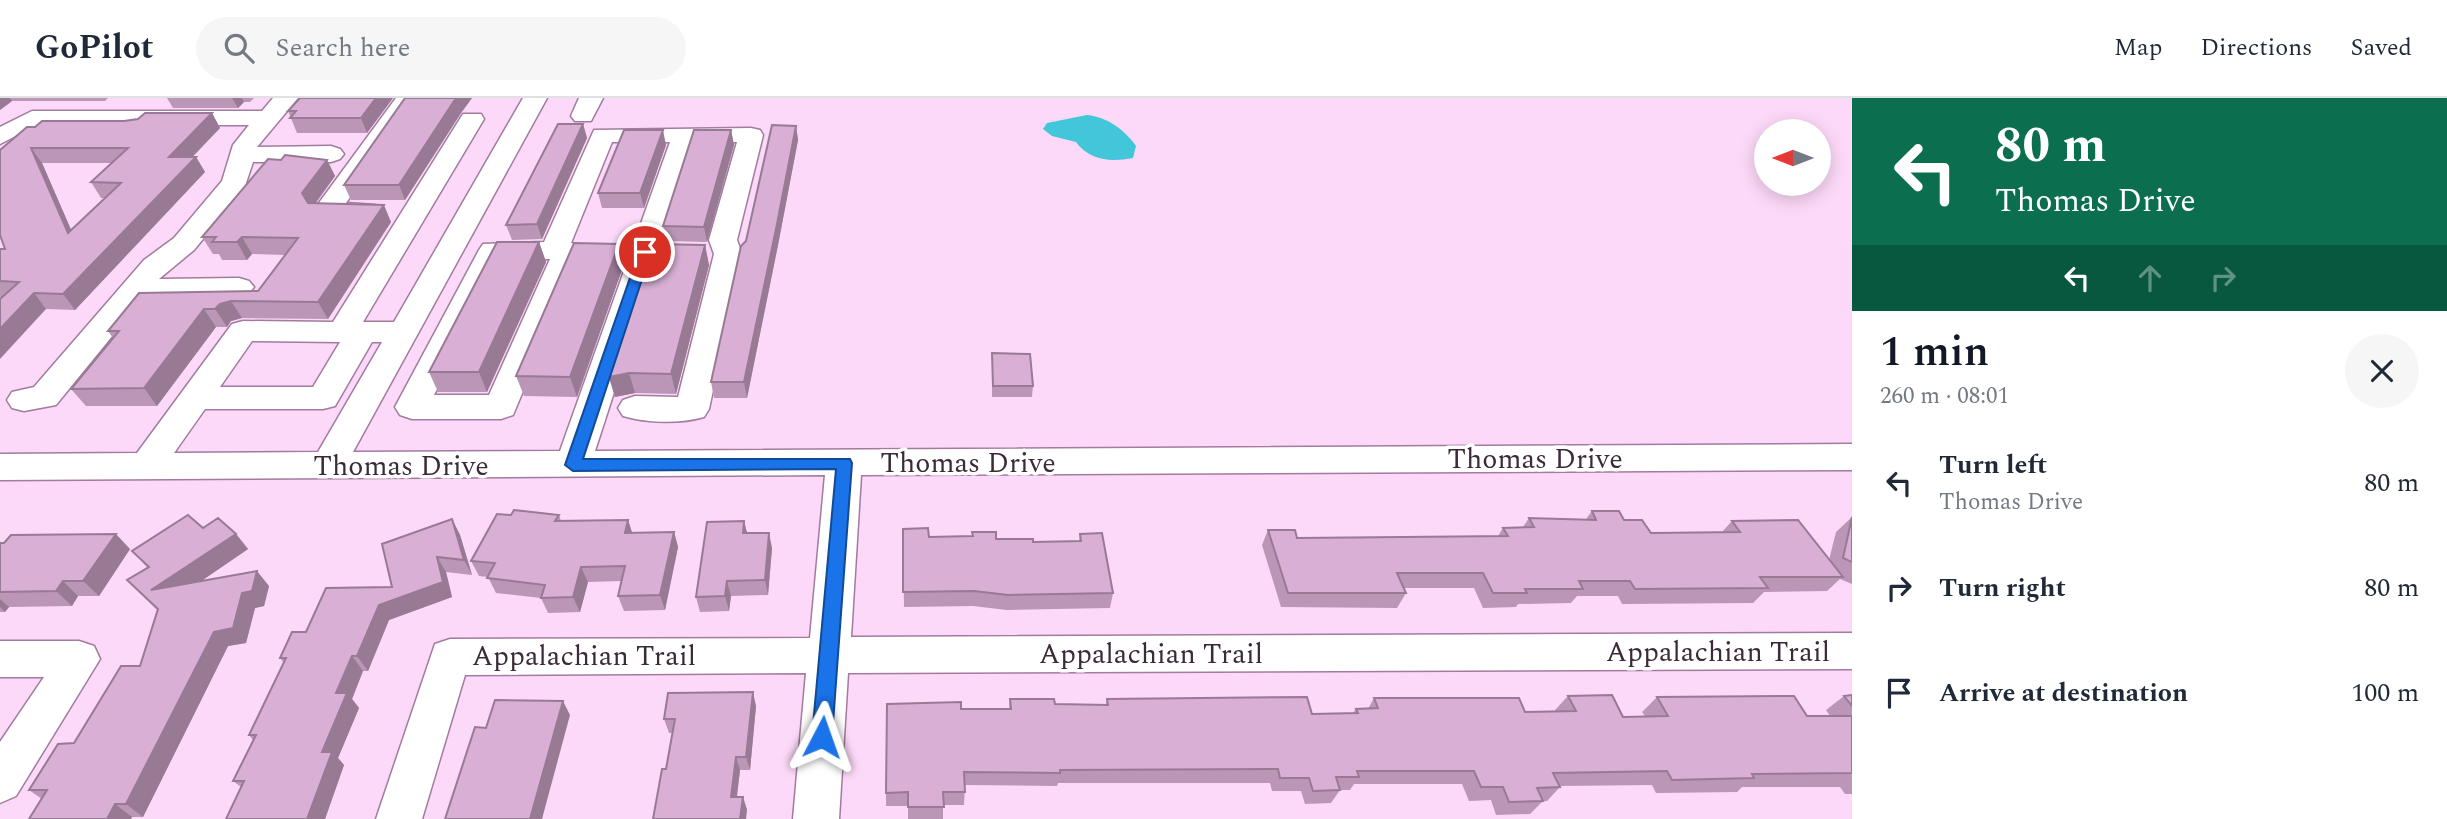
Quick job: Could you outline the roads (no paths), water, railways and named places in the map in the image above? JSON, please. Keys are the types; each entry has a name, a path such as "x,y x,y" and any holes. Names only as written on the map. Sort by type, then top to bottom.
{"street":[{"path":"125,118 146,98"},
{"path":"408,98 327,211 471,211"},
{"path":"328,466 535,98"},
{"path":"0,137 32,118 125,118 278,108"},
{"path":"8,400 44,397 154,266 184,244 235,183 245,145 278,108"},
{"path":"194,398 323,398 352,332 415,211 472,119"},
{"path":"635,408 692,409 714,254 723,240 751,135 603,135 561,252 501,407 412,407 493,250 561,252 636,252"},
{"path":"573,465 636,252 685,135"},
{"path":"242,155 331,154"},
{"path":"136,288 239,287"},
{"path":"146,467 243,331 403,332"},
{"name":"Thomas Drive","path":"0,467 1852,457"},
{"path":"816,819 844,463"},
{"name":"Appalachian Trail","path":"399,819 450,657 1852,651"},
{"path":"0,659 79,659 0,781"}],"water":[{"path":"1087,115 1108,121 1126,134 1136,146 1133,158 1102,159 1088,153 1076,142 1052,136 1043,129 1047,123"}]}
